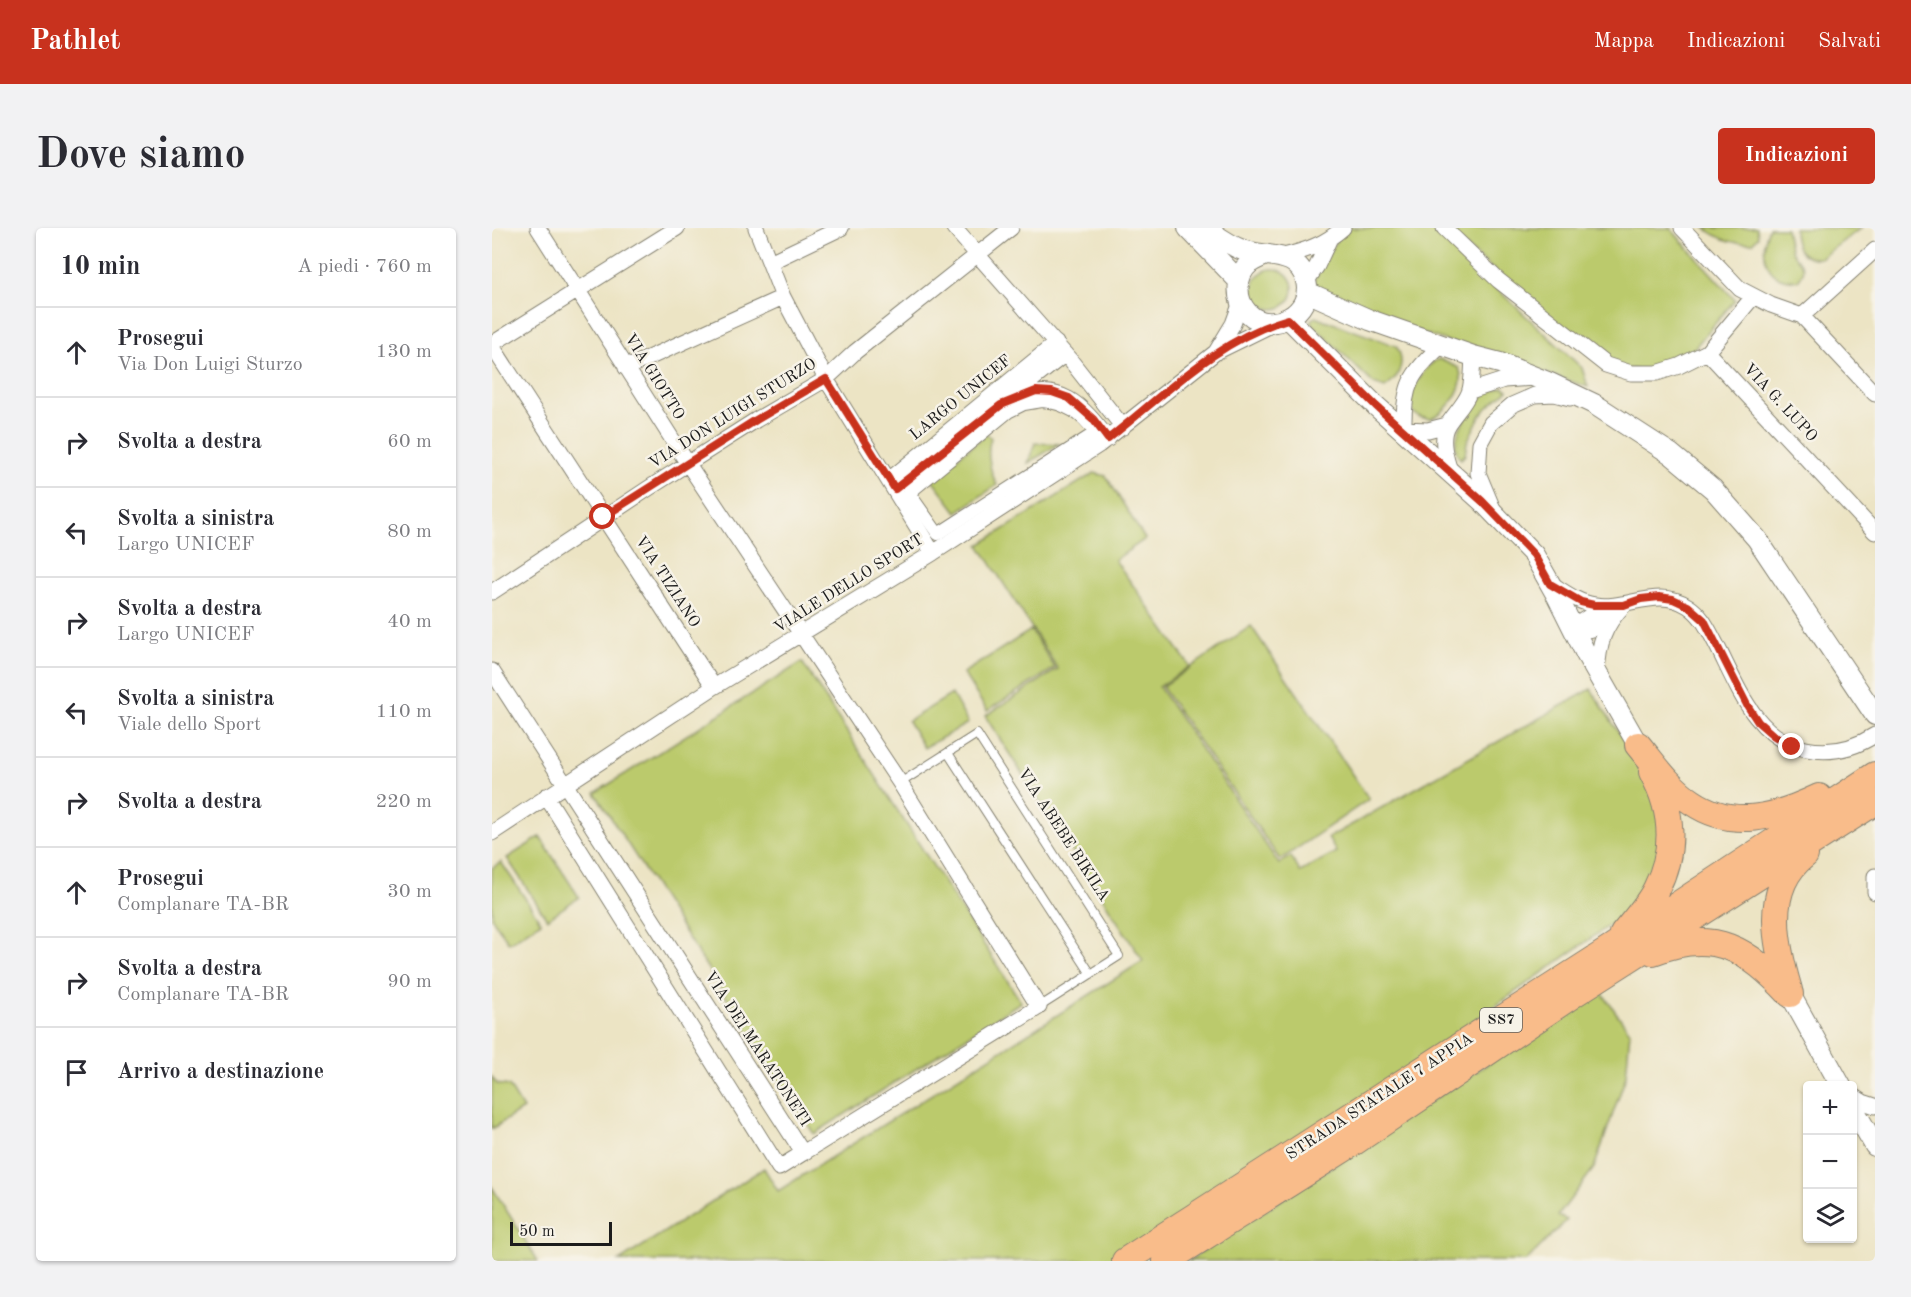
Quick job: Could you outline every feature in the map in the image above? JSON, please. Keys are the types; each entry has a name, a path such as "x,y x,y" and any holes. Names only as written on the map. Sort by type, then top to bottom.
{"highway":[{"path":"1638,745 1666,779 1691,802 1714,814 1740,818 1761,818 1788,811 1875,774"},
{"path":"1612,948 1655,890 1667,864 1671,831 1668,811 1661,788 1638,745"},
{"name":"STRADA STATALE 7 APPIA","path":"1125,1261 1612,948 1875,774"},
{"path":"1790,993 1778,951 1776,917 1780,886 1795,862 1868,807"},
{"name":"STRADA STATALE 7 APPIA","path":"1166,1261 1350,1145 1577,992 1868,807"},
{"path":"1577,992 1607,980 1653,952 1669,946 1698,941 1722,945 1744,953 1769,972 1790,993"}],"street":[{"name":"VIA GIOTTO","path":"538,228 688,464 802,634"},
{"path":"492,345 677,228"},
{"path":"756,228 783,297 826,379 933,553"},
{"path":"770,262 841,228"},
{"path":"954,228 1060,349 1123,427"},
{"name":"VIA DON LUIGI STURZO","path":"492,592 603,517 756,420 826,379 855,352 1011,228"},
{"path":"1188,228 1239,281"},
{"path":"1204,228 1241,250 1275,256 1296,264 1302,271 1306,287 1370,321 1500,363 1594,404 1671,454 1713,489 1757,539 1875,714"},
{"path":"1329,240 1306,287 1304,303 1298,311 1282,321 1261,321 1248,313 1238,292 1239,281 1251,262 1304,252 1329,240 1343,228"},
{"path":"1444,228 1497,280 1606,365 1631,373 1657,374 1707,352 1753,297"},
{"path":"1682,228 1740,289 1771,306 1802,316 1875,394"},
{"path":"1802,316 1875,250"},
{"path":"626,368 783,297"},
{"name":"VIALE DELLO SPORT","path":"1216,352 1233,324 1241,302"},
{"path":"1282,321 1404,429 1534,555 1638,745"},
{"name":"VIALE DELLO SPORT","path":"492,833 714,687 933,553 1108,439 1216,352 1282,321"},
{"name":"VIA TIZIANO","path":"492,345 714,687"},
{"path":"1404,429 1403,404 1410,382 1418,368 1442,345"},
{"name":"LARGO UNICEF","path":"892,484 1001,405 1060,349"},
{"name":"LARGO UNICEF","path":"892,484 1060,349"},
{"name":"VIA G. LUPO","path":"1707,352 1875,532"},
{"path":"1451,474 1445,454 1444,435 1447,425 1458,413 1470,391 1473,356"},
{"path":"1470,391 1504,380 1536,378"},
{"name":"LARGO UNICEF","path":"1001,405 1036,391 1052,392 1069,398 1081,408 1093,419 1108,439"},
{"path":"1495,515 1478,473 1480,443 1491,423 1512,405 1536,396 1554,394 1594,404"},
{"path":"1042,401 1060,404 1077,412 1090,425 1095,433 1002,492 938,534 909,493 1008,412 1024,404 1042,401"},
{"path":"1404,429 1428,430 1447,425"},
{"path":"1550,584 1581,602 1605,606 1624,605 1641,599 1659,597 1673,599 1688,606 1704,620 1758,722 1792,747 1819,752 1840,750 1861,744 1875,735"},
{"path":"1574,630 1584,632 1594,630 1609,621 1624,605"},
{"path":"1574,630 1582,621 1605,606"},
{"path":"1597,673 1601,642 1609,621"},
{"path":"802,634 900,783 1040,1007"},
{"name":"VIA DEI MARATONETI","path":"492,671 803,1153 779,1168 546,796"},
{"path":"1875,876 1875,892"},
{"path":"634,937 655,924"},
{"path":"1790,993 1838,1081"},
{"name":"VIA ABEBE BIKILA","path":"803,1153 1040,1007"},
{"path":"699,1040 721,1026"},
{"path":"1857,1098 1875,1106"},
{"path":"1857,1113 1874,1137"}],"lane":[{"name":"VIA ABEBE BIKILA","path":"900,783 977,734 1113,945 1119,956 1040,1007"},
{"path":"948,753 1091,974"}],"green space":[{"path":"1343,228 1431,228 1582,368 1588,387 1331,303 1307,292"},
{"path":"1444,228 1670,228 1735,300 1679,366 1657,373 1606,365"},
{"path":"1705,228 1757,228 1758,237 1753,243 1733,242 1716,236"},
{"path":"1769,228 1786,228 1791,249 1803,268 1798,280 1778,277 1767,264 1765,247"},
{"path":"1794,228 1861,228 1820,258 1813,258 1803,254 1797,246"},
{"path":"1273,269 1281,270 1287,275 1292,281 1292,297 1287,303 1281,308 1273,309 1265,308 1259,303 1254,297 1253,289 1254,281 1259,275 1265,270"},
{"path":"1316,317 1396,346 1401,357 1398,374 1385,388 1374,384 1312,324 1312,319"},
{"path":"1439,359 1459,368 1461,376 1454,398 1444,410 1431,419 1414,413 1411,402 1415,387 1423,373"},
{"path":"1503,387 1508,390 1480,416 1467,442 1465,455 1461,459 1456,445 1457,436 1465,418 1482,397"},
{"path":"987,434 991,438 990,462 997,485 957,512 931,478"},
{"path":"1035,443 1059,444 1028,463"},
{"path":"1094,473 1106,476 1145,539 1115,560 1190,666 1159,687 1279,864 1291,856 1300,872 1336,852 1328,838 1591,689 1659,796 1663,857 1638,905 1381,1087 1113,1261 619,1261 764,1168 778,1191 1143,961 985,716 1058,669 979,545"},
{"path":"1251,626 1369,799 1280,860 1162,687"},
{"path":"1031,630 1055,668 987,711 963,673"},
{"path":"802,662 1021,1002 814,1134 595,793"},
{"path":"952,694 968,723 924,748 908,721"},
{"path":"540,837 579,897 547,919 507,858"},
{"path":"501,862 541,922 509,943 492,918 492,868"},
{"path":"1600,990 1630,1032 1626,1076 1594,1168 1558,1216 1567,1220 1526,1261 1188,1261"},
{"path":"492,1077 497,1084 509,1086 523,1109 492,1129"},
{"path":"492,1187 538,1261 492,1261"}],"route":[{"path":"603,517 756,420 826,379 895,489 1001,405 1036,391 1052,392 1069,398 1093,419 1108,439 1216,352 1255,332 1288,319 1376,406 1482,501 1534,555 1550,584 1581,602 1594,605 1624,605 1641,599 1659,597 1673,599 1688,606 1704,620 1758,722 1792,747"}]}
